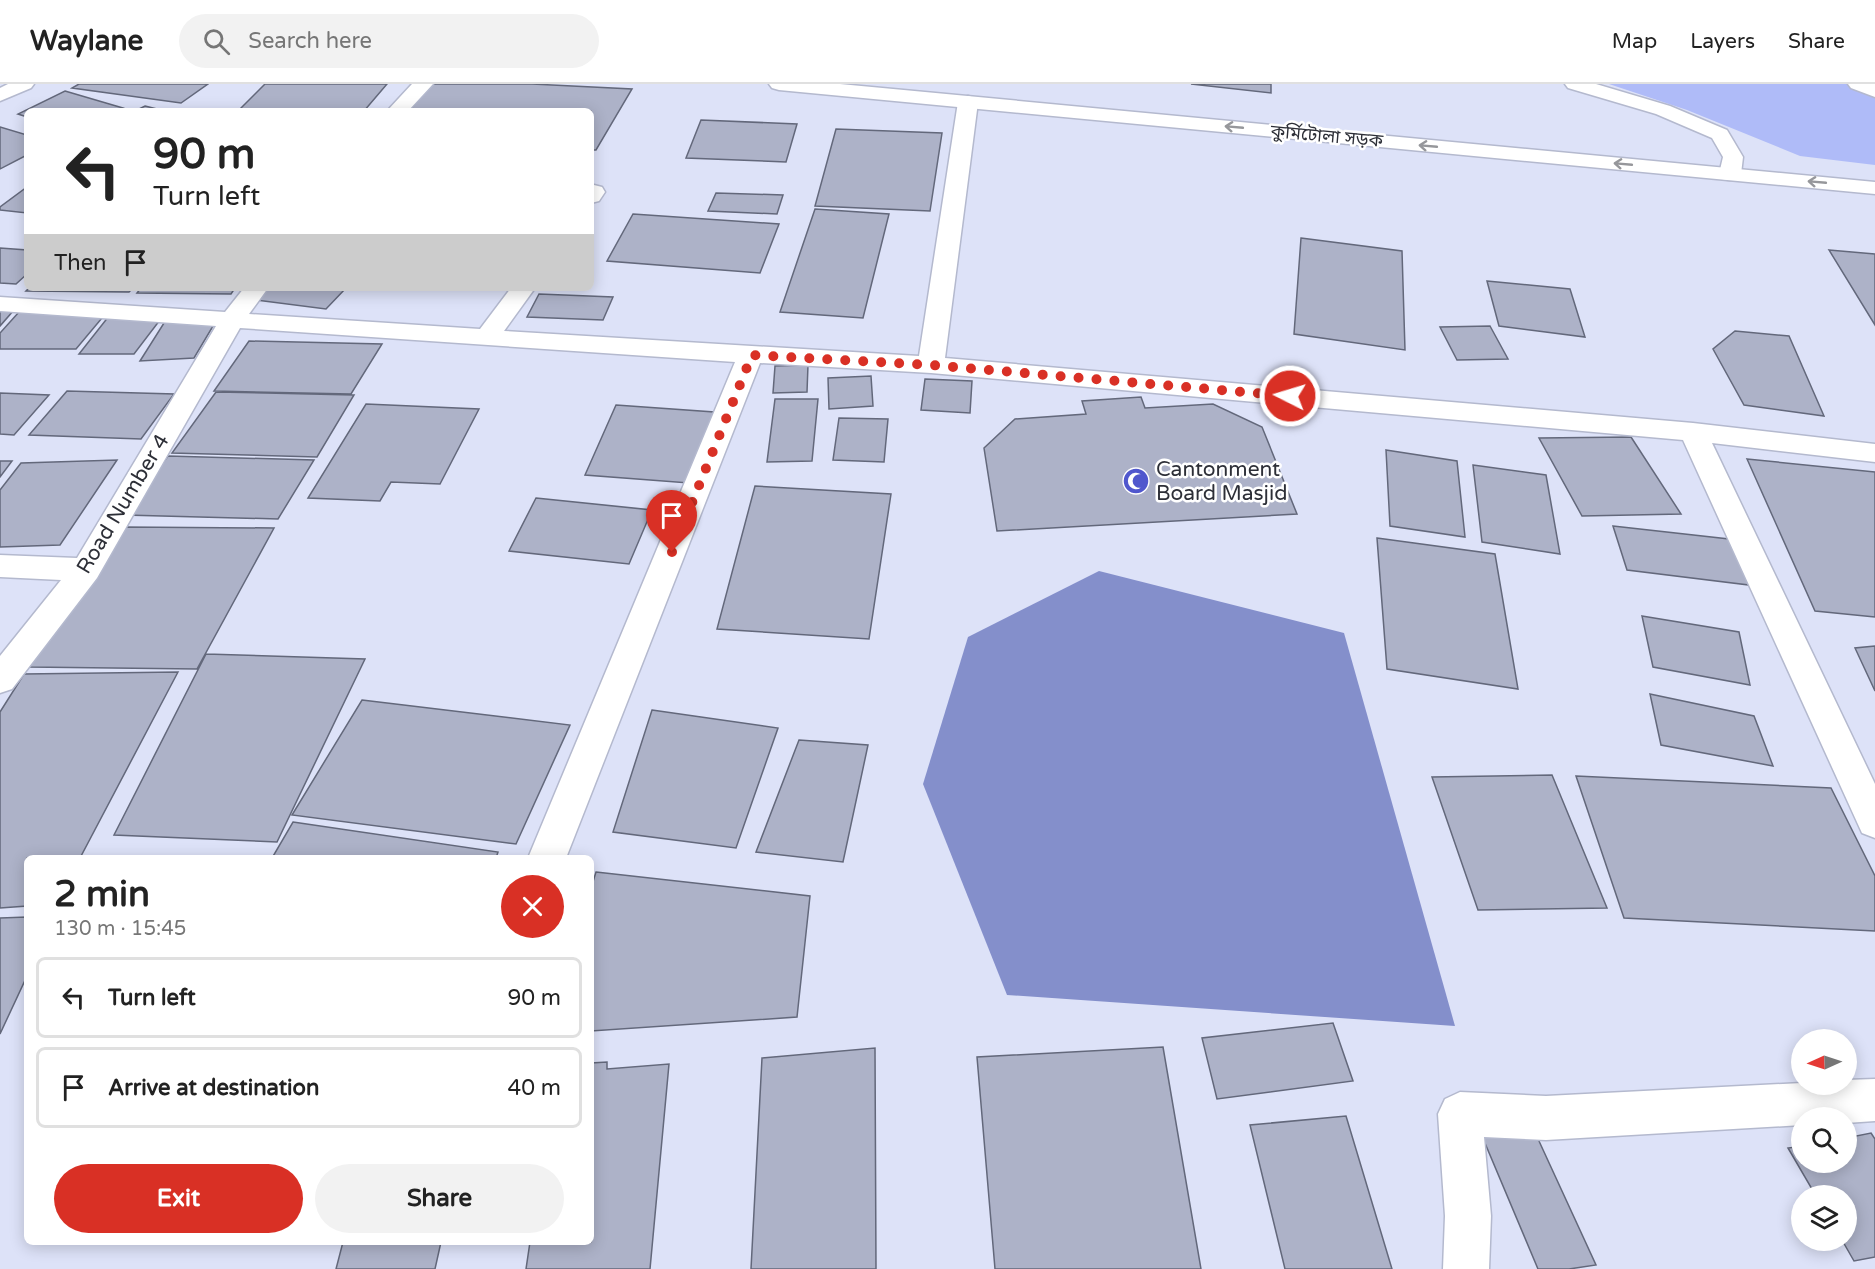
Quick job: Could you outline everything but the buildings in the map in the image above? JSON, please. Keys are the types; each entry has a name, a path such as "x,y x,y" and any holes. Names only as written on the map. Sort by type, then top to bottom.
{"street":[{"path":"0,95 24,84"},
{"path":"400,108 423,84"},
{"name":"কুর্মিটোলা সড়ক","path":"780,84 975,93 1731,165 1875,172"},
{"path":"1575,84 1663,110 1720,134 1731,165"},
{"path":"1858,84 1875,91"},
{"path":"931,365 975,93"},
{"name":"কুর্মিটোলা সড়ক","path":"1731,165 1875,188"},
{"name":"Road Number 4","path":"0,680 86,570 232,320 254,291"},
{"path":"486,338 521,291"},
{"path":"0,304 486,338 931,365 1693,432 1875,453"},
{"path":"548,855 752,355"},
{"path":"1693,432 1875,822"},
{"path":"0,566 86,570"},
{"path":"1467,1269 1468,1216 1460,1114 1546,1118 1875,1100"}],"shaded area":[{"path":"1609,84 1875,84 1875,165 1800,156 1687,110"},
{"path":"1099,571 1344,633 1455,1026 1007,995 923,784 968,637"}],"place":[{"name":"Cantonment Board Masjid","path":"1136,481"}],"route":[{"path":"672,552 752,355 931,365 1290,396"}]}
